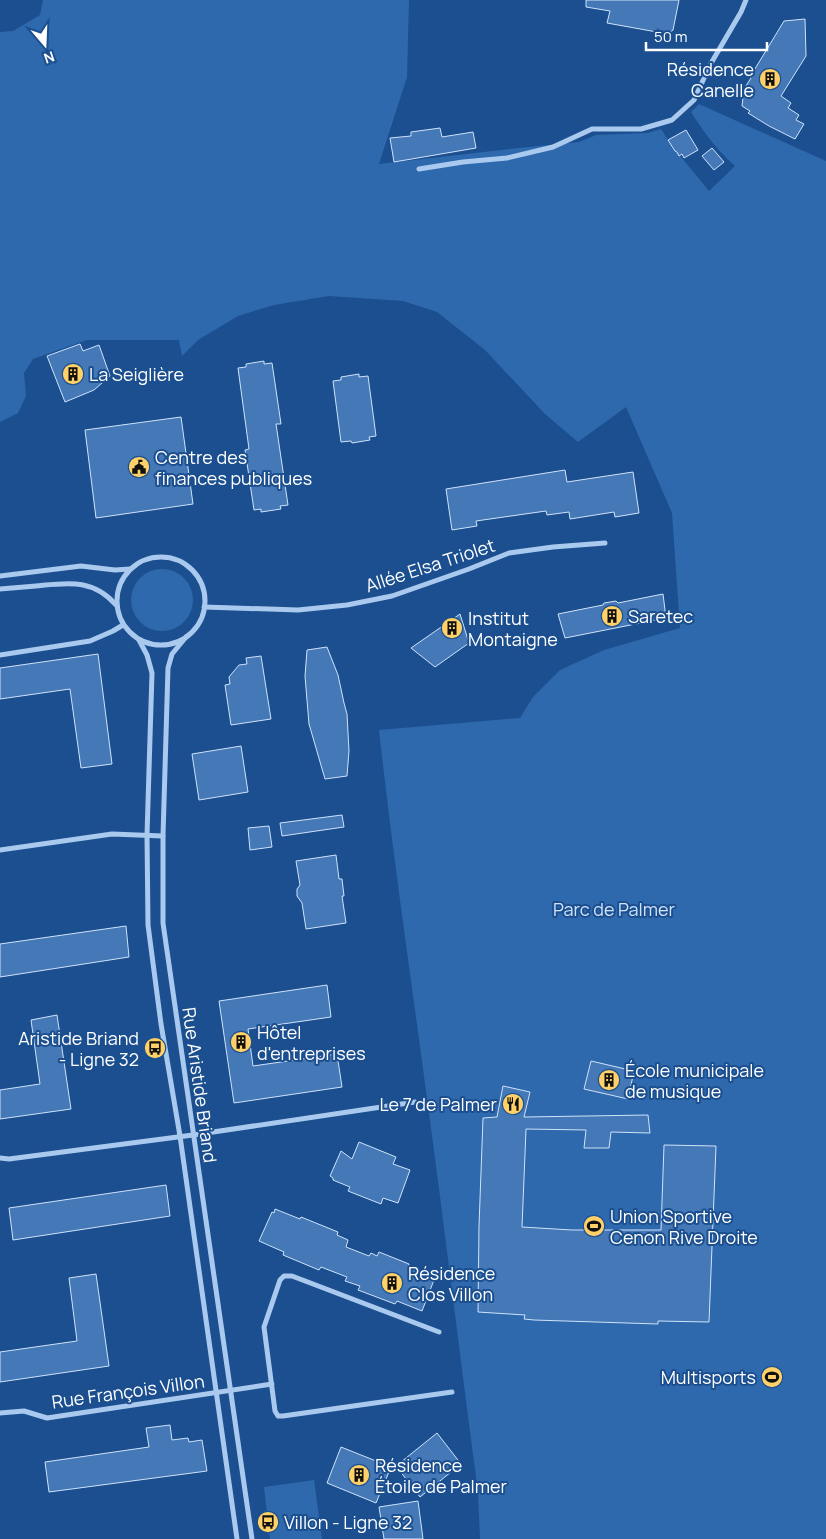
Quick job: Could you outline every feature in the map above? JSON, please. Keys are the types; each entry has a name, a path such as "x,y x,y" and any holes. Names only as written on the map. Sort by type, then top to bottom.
{"street":[{"path":"419,169 463,162 508,158 552,147 592,129 641,128 672,120 694,100 710,65 746,0"},
{"name":"Allée Elsa Triolet","path":"204,607 298,610 346,605 392,596 509,553 605,543"},
{"path":"168,557 181,562 192,570 200,580 204,593 204,607 201,619 195,629 186,637 175,643 151,644 139,640 128,631 120,619 116,605 117,592 122,579 130,569 141,561 168,557"},
{"path":"0,576 81,566 115,570 130,569"},
{"path":"0,589 65,583 84,584 108,595 116,605"},
{"path":"0,654 90,641 124,624"},
{"name":"Rue Aristide Briand","path":"186,637 172,654 168,668 163,836 163,923 252,1539"},
{"name":"Rue Aristide Briand","path":"139,640 147,655 152,673 147,835 148,925 237,1539"},
{"path":"0,850 112,834 163,836"},
{"path":"0,1158 9,1159 193,1135 415,1102"},
{"path":"439,1332 292,1276 284,1276 280,1280 264,1327 275,1411 278,1416 283,1416 452,1392"},
{"name":"Rue François Villon","path":"0,1413 24,1410 47,1418 272,1384"}],"green space":[{"name":"Parc de Palmer","path":"43,0 409,0 407,77 379,164 579,142 596,135 648,133 661,129 675,151 709,191 735,166 711,141 691,112 699,104 826,161 826,1539 480,1539 478,1492 396,874 379,730 520,718 533,697 560,670 604,650 680,628 672,513 626,407 578,442 545,414 485,350 437,312 403,301 329,296 274,305 238,316 198,340 182,356 179,340 87,340 33,359 24,373 26,396 18,413 0,422 0,32 13,31 40,15"},
{"path":"162,569 174,572 184,578 190,588 193,600 190,612 184,622 174,628 162,631 150,628 140,622 134,612 131,600 134,588 140,578 150,572"},
{"path":"314,1480 322,1539 270,1539 264,1487"}],"building":[{"path":"586,0 679,0 673,30 668,34 607,23 610,11 586,7"},
{"name":"Résidence Canelle","path":"805,19 806,56 781,96 791,103 788,108 799,115 796,120 804,124 795,139 748,113 750,111 742,106 744,89 784,21"},
{"path":"440,128 442,137 473,132 476,148 394,162 390,138 411,136 411,132"},
{"path":"686,130 698,150 684,158 682,154 679,156 668,140"},
{"path":"712,148 724,162 714,170 702,156"},
{"name":"La Seiglière","path":"80,344 83,351 99,345 110,376 94,390 65,402 47,356"},
{"path":"264,361 264,364 272,363 281,424 276,424 288,505 280,506 281,509 261,512 261,509 254,510 245,450 249,449 238,368 246,367 246,364"},
{"path":"359,374 359,377 368,376 376,436 369,437 370,440 352,443 351,441 341,442 333,381 341,380 341,377"},
{"name":"Centre des finances publiques","path":"181,417 193,504 96,518 85,430"},
{"path":"565,470 567,482 633,472 639,513 615,517 614,512 570,519 569,512 547,515 546,511 476,521 477,526 452,530 446,489"},
{"name":"Saretec","path":"663,594 666,618 565,638 558,614 603,605 604,603 616,601 618,603"},
{"name":"Institut Montaigne","path":"460,614 469,643 435,667 411,648"},
{"path":"327,647 338,675 347,714 349,751 347,776 325,779 309,724 305,676 307,650"},
{"path":"98,654 112,764 81,768 70,689 0,699 0,668"},
{"path":"261,656 271,719 231,725 225,685 230,684 229,677 239,665 247,664 246,658"},
{"path":"241,746 248,792 199,800 192,754"},
{"path":"342,815 344,827 282,836 280,823"},
{"path":"269,826 272,847 250,850 248,828"},
{"path":"336,855 339,879 342,879 344,896 342,896 346,923 306,929 302,903 297,896 297,889 300,885 296,861"},
{"path":"126,926 129,957 0,977 0,944"},
{"name":"Hôtel d'entreprises","path":"327,985 331,1017 248,1029 253,1066 337,1054 342,1087 234,1103 219,1001"},
{"path":"57,1015 71,1109 0,1119 0,1090 40,1084 31,1020"},
{"name":"École municipale de musique","path":"591,1061 634,1071 628,1099 584,1089"},
{"name":"Union Sportive Cenon Rive Droite","path":"503,1086 530,1092 524,1117 648,1115 650,1133 611,1132 609,1148 584,1148 586,1130 526,1129 522,1227 572,1230 661,1230 664,1145 716,1146 709,1322 658,1321 658,1324 534,1320 524,1319 525,1315 478,1312 483,1118 497,1117"},
{"path":"359,1142 396,1157 393,1164 410,1170 398,1203 383,1198 381,1204 348,1191 350,1187 333,1180 330,1176 341,1151 352,1159"},
{"path":"166,1185 170,1216 13,1240 9,1208"},
{"path":"275,1209 338,1232 337,1235 348,1240 346,1247 369,1256 371,1253 377,1256 379,1252 409,1264 408,1267 433,1276 431,1280 434,1280 422,1311 397,1301 395,1304 358,1290 360,1286 345,1281 347,1277 321,1267 319,1270 283,1255 284,1252 259,1241"},
{"path":"96,1274 109,1366 0,1382 0,1352 77,1341 69,1278"},
{"path":"170,1425 172,1440 188,1438 189,1442 202,1440 207,1471 49,1492 45,1462 149,1447 146,1428"},
{"name":"Résidence Étoile de Palmer","path":"437,1433 461,1464 420,1497 396,1466"},
{"name":"Résidence Étoile de Palmer","path":"341,1447 391,1467 376,1503 327,1483"},
{"name":"Résidence Étoile de Palmer","path":"418,1501 423,1539 384,1539 379,1507"}],"place":[{"name":"Résidence Canelle","path":"770,79"},
{"name":"La Seiglière","path":"73,374"},
{"name":"Centre des finances publiques","path":"139,467"},
{"name":"Saretec","path":"612,616"},
{"name":"Institut Montaigne","path":"452,628"},
{"name":"Hôtel d'entreprises","path":"241,1042"},
{"name":"Aristide Briand - Ligne 32","path":"155,1048"},
{"name":"École municipale de musique","path":"609,1080"},
{"name":"Le 7 de Palmer","path":"513,1104"},
{"name":"Union Sportive Cenon Rive Droite","path":"594,1226"},
{"name":"Résidence Clos Villon","path":"392,1283"},
{"name":"Multisports","path":"772,1377"},
{"name":"Résidence Étoile de Palmer","path":"359,1475"},
{"name":"Villon - Ligne 32","path":"268,1522"}]}
